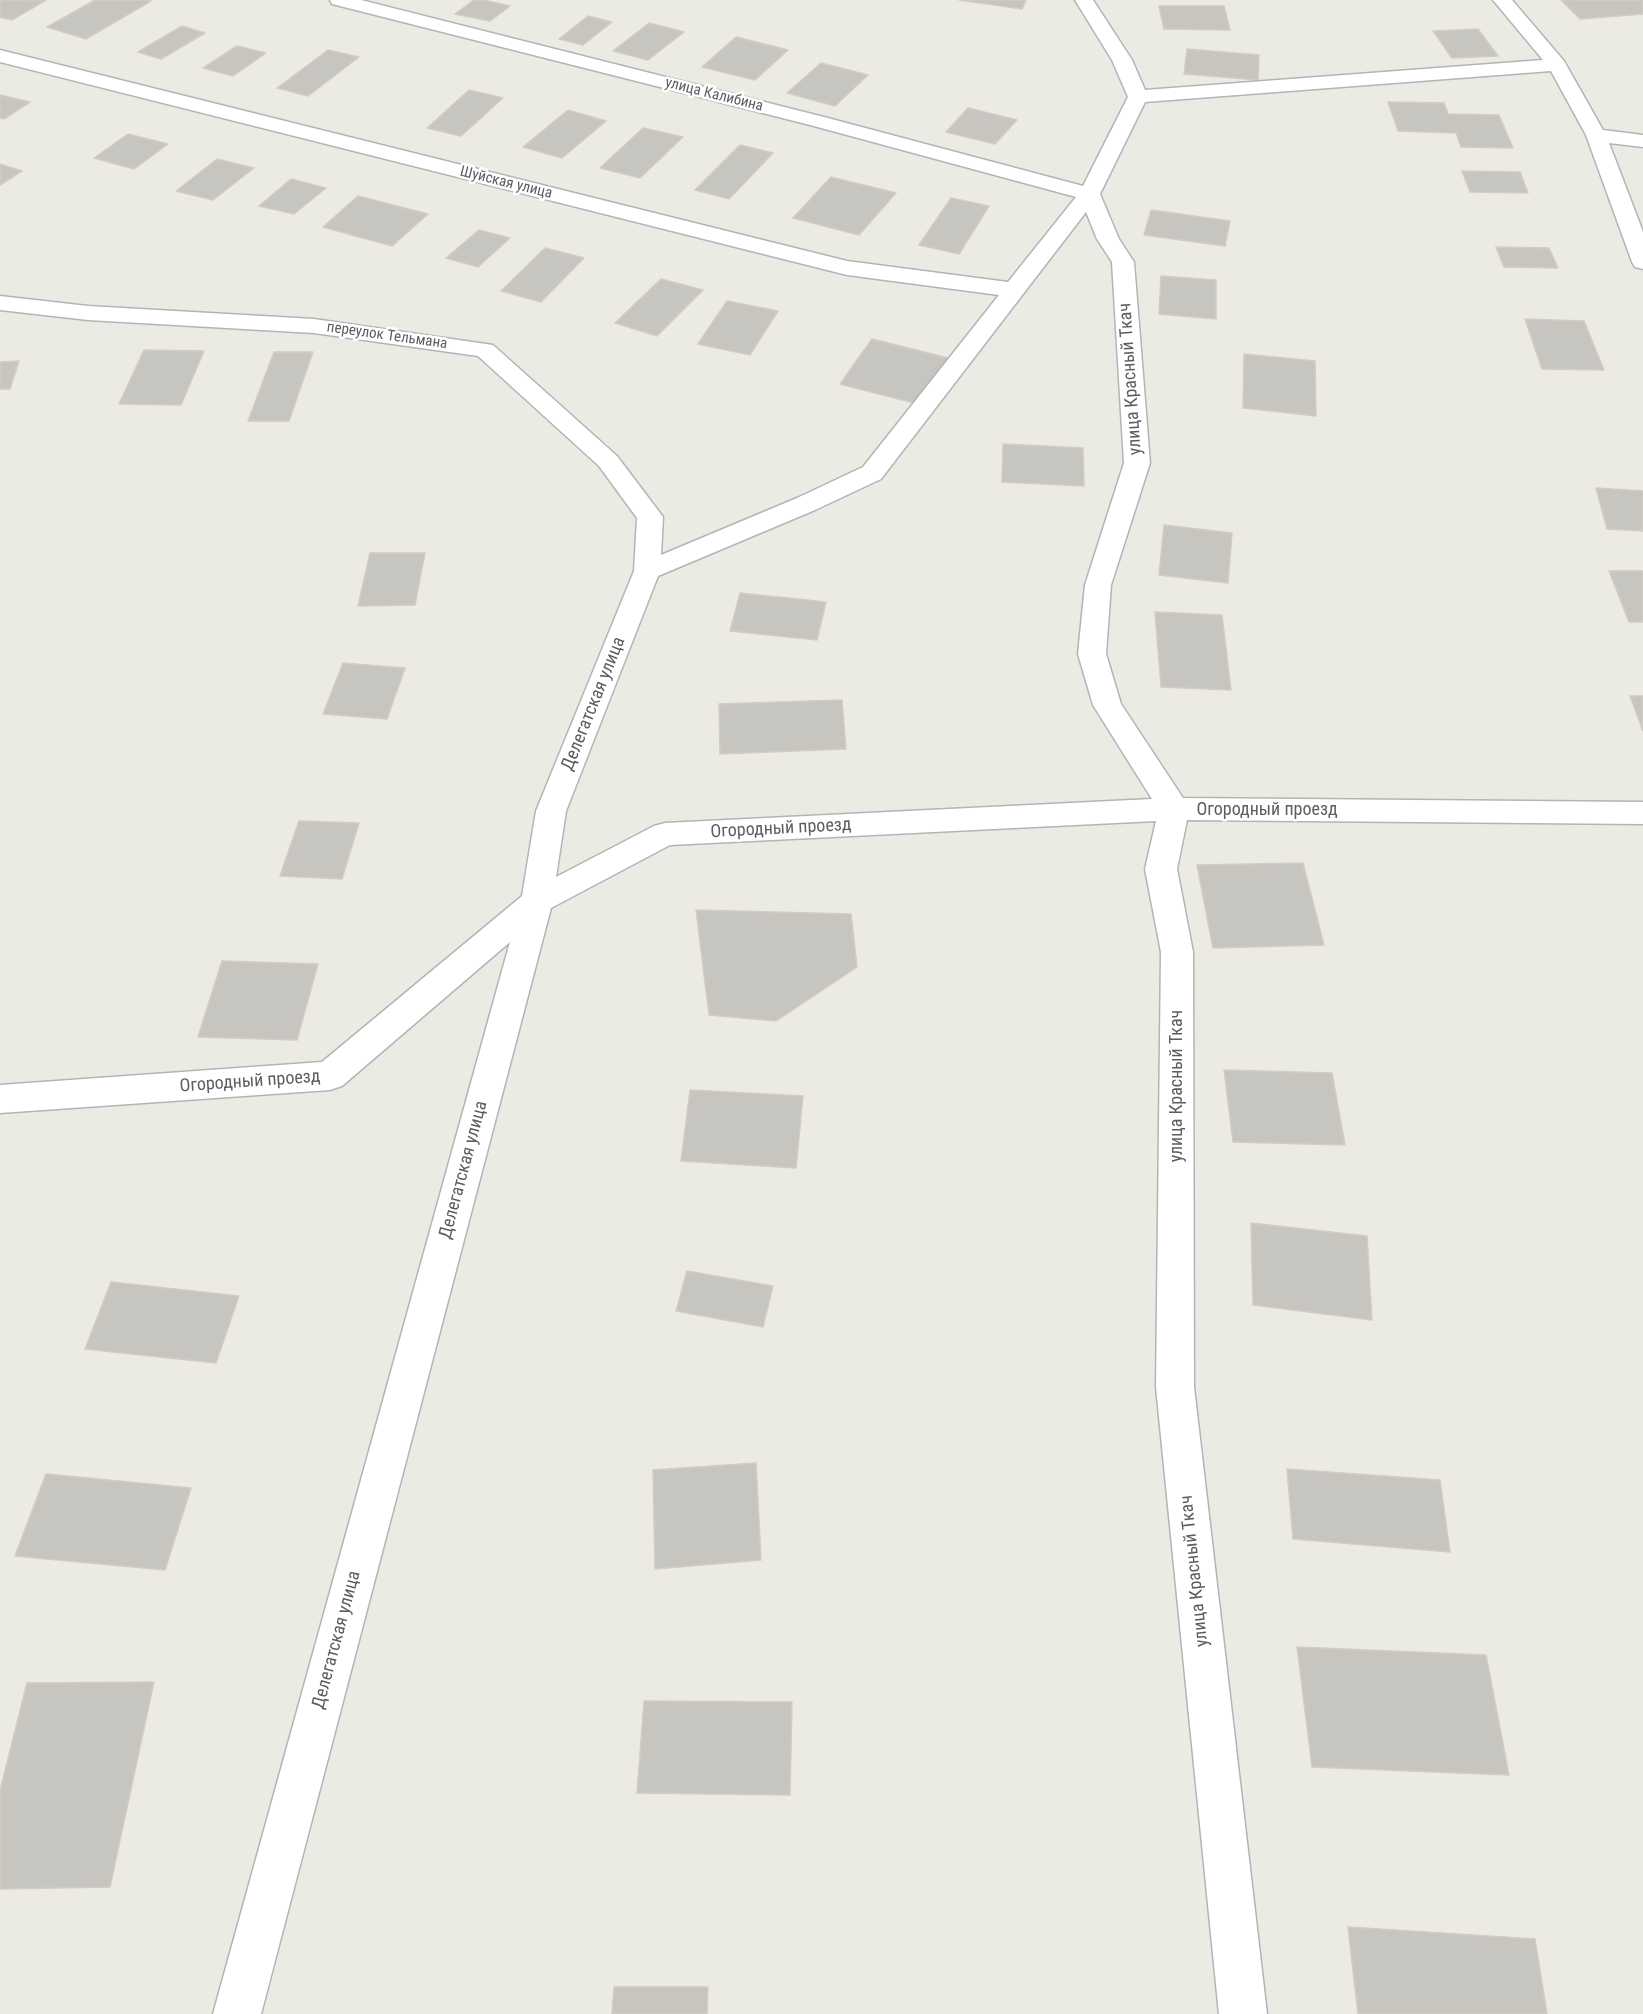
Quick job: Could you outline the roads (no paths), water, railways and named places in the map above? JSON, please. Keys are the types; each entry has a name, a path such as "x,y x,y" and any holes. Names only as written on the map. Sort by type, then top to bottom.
{"street":[{"name":"улица Калибина","path":"339,0 817,121 1089,194"},
{"path":"1084,0 1122,60 1138,97"},
{"path":"1502,0 1557,66 1596,135 1643,262"},
{"name":"Шуйская улица","path":"0,56 848,268 1015,290"},
{"path":"1138,97 1557,66"},
{"path":"647,571 806,504 872,473 1089,194 1138,97"},
{"path":"1596,135 1643,141"},
{"name":"улица Красный Ткач","path":"1089,194 1108,239 1123,262 1137,463 1098,585 1092,654 1107,705 1174,809 1161,869 1177,952 1175,1387 1243,2014"},
{"name":"переулок Тельмана","path":"0,303 88,313 314,326 485,350 608,461 650,517 647,571"},
{"name":"Делегатская улица","path":"237,2014 537,901 551,811 647,571"},
{"name":"Огородный проезд","path":"0,1099 330,1076 537,901 665,834 1174,809 1643,813"}]}
